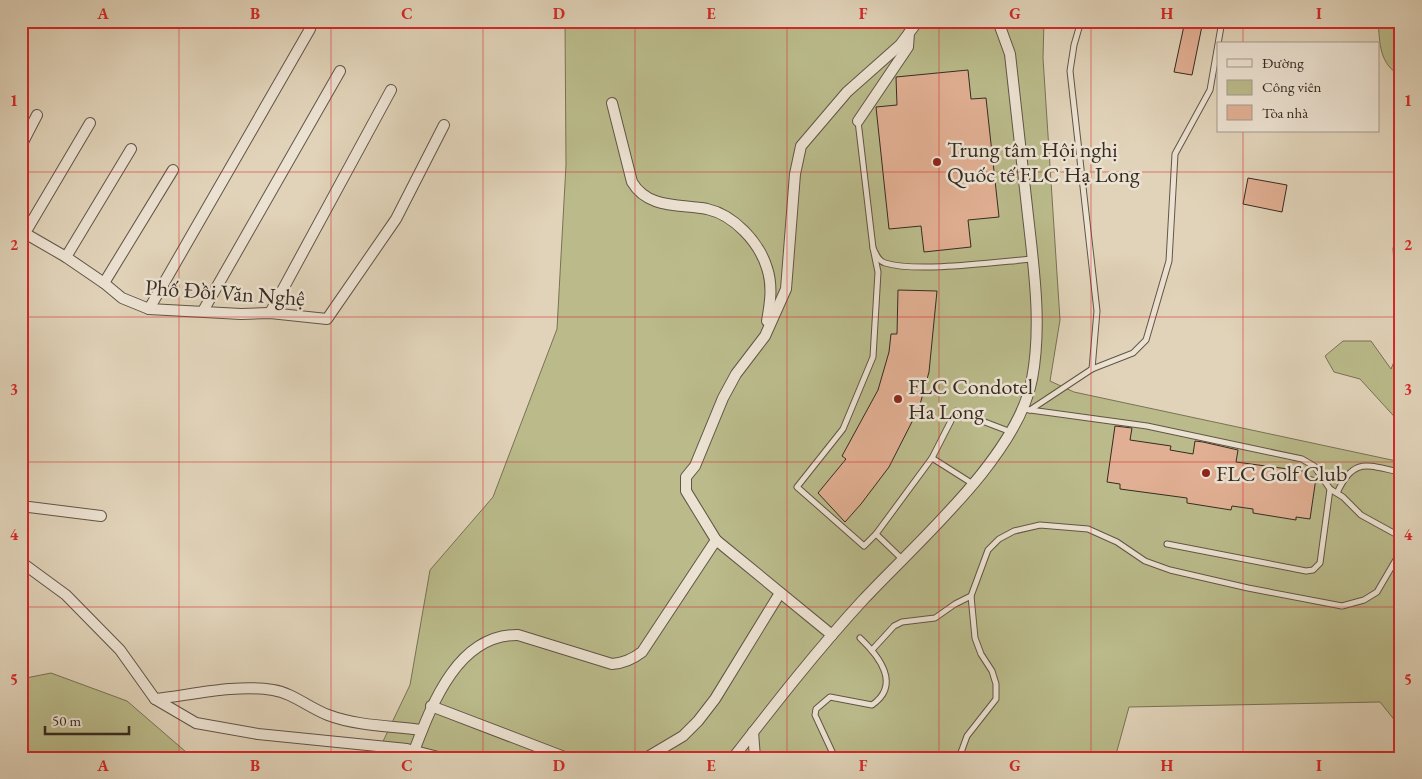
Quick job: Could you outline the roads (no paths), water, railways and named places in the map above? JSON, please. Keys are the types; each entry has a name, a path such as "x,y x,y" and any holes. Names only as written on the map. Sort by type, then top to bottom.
{"street":[{"path":"832,636 716,540 686,491 686,477 695,466 736,374 765,336 786,289 795,174 801,146 847,92 900,45 918,21"},
{"path":"733,758 832,636 973,484 1026,410 1032,379 1037,300 1010,54 998,21"},
{"path":"149,309 310,29"},
{"path":"858,121 908,47 909,32"},
{"path":"204,311 340,71"},
{"path":"270,313 391,90"},
{"path":"612,103 632,182 638,192 658,203 708,210 726,217 743,230 757,248 767,268 770,286 765,336"},
{"path":"21,146 37,115"},
{"path":"23,232 90,123"},
{"name":"Phố Đồi Văn Nghệ","path":"23,232 104,282 122,298 149,309 241,314 270,313 327,319 396,219 444,125"},
{"path":"66,257 131,149"},
{"path":"104,282 174,170"},
{"path":"21,506 101,516"},
{"path":"414,751 431,706 466,656 478,646 505,635 518,635 612,664 624,663 634,658 642,652 716,540"},
{"path":"21,562 66,595 120,650 155,699 196,723 258,734 414,751 442,758"},
{"path":"646,758 682,736 698,721 714,700 780,593"},
{"path":"155,699 237,690 273,690 286,693 314,709 340,719 422,730"},
{"path":"431,706 567,758"},
{"path":"753,732 755,758"}],"lane":[{"path":"1081,21 1074,45 1070,71 1097,311 1092,369"},
{"path":"1218,42 1222,21"},
{"path":"1026,410 1092,369 1133,353 1146,340 1169,261 1175,154 1210,90 1217,50"},
{"path":"858,121 872,248 878,272 873,357 843,430 797,487 864,546 876,534 932,458 956,411 1011,432"},
{"path":"872,248 878,259 884,263 915,267 1032,259"},
{"path":"1026,410 1147,426 1302,459 1314,466 1324,476 1330,489 1320,563 1313,570 1306,571 1166,544"},
{"path":"932,458 973,484"},
{"path":"1337,493 1344,478 1351,469 1359,466 1370,465 1401,472"},
{"path":"1330,489 1361,515 1401,537"},
{"path":"959,758 967,736 996,698 996,684 992,671 981,654 975,638 971,596 988,550 999,539 1014,531 1040,524 1088,529 1116,542 1145,561 1170,570 1248,588 1342,606 1364,600 1377,592 1401,551"},
{"path":"876,534 902,559"},
{"path":"872,650 894,626 902,622 936,618 955,604 971,596"},
{"path":"835,758 815,714 816,709 830,697 872,704 882,698 888,680 872,650 860,638"}],"place":[{"name":"Trung tâm Hội nghị Quốc tế FLC Hạ Long","path":"937,162"},
{"name":"FLC Condotel Ha Long","path":"898,399"},
{"name":"FLC Golf Club","path":"1206,473"}]}
